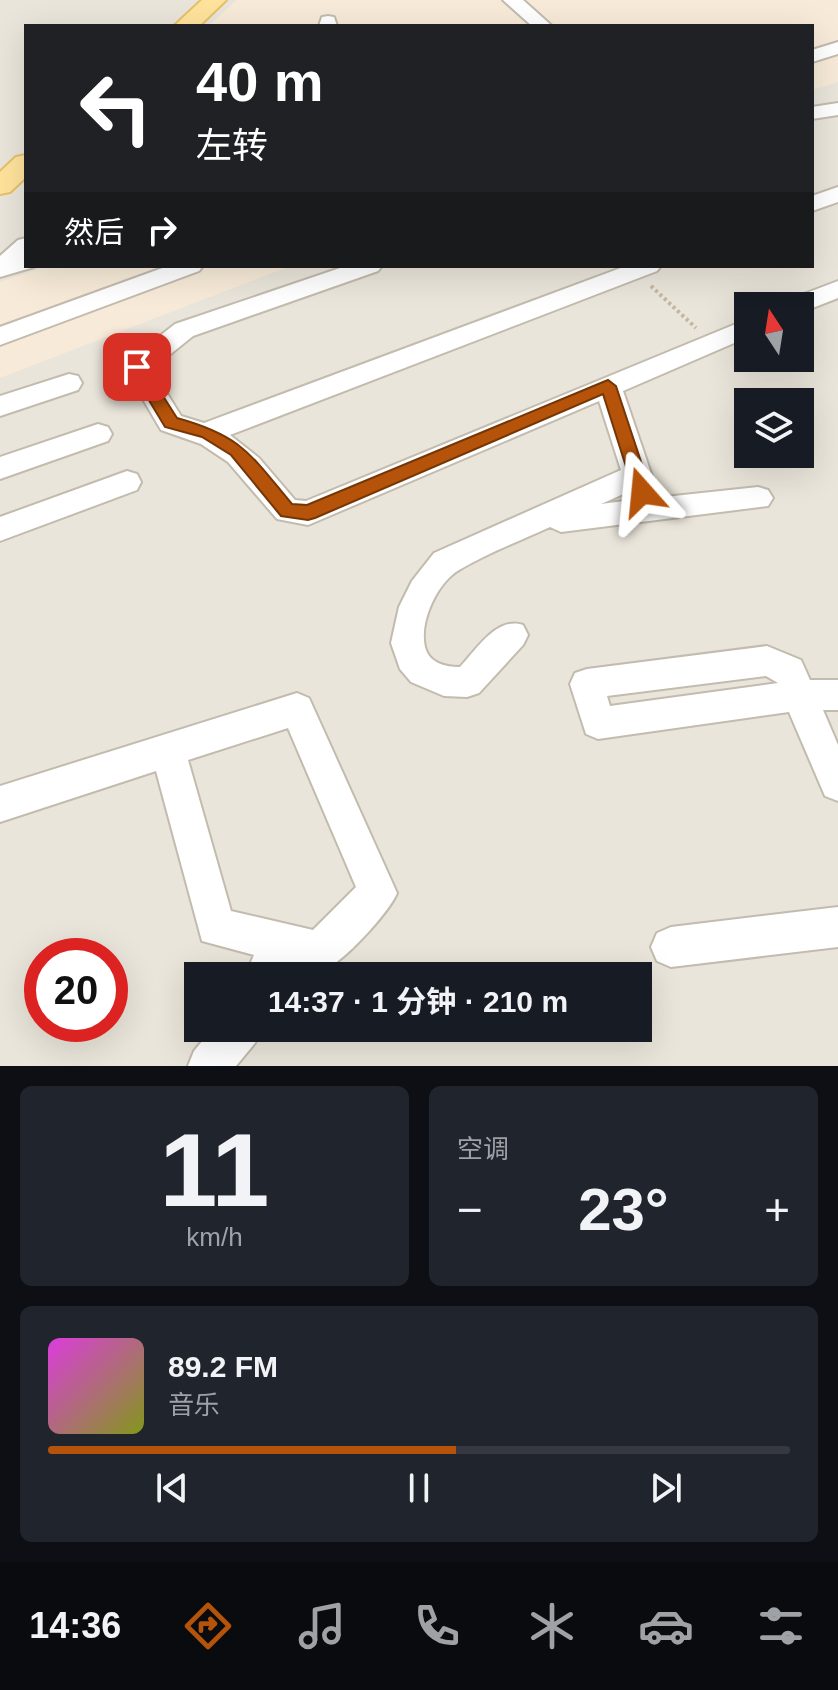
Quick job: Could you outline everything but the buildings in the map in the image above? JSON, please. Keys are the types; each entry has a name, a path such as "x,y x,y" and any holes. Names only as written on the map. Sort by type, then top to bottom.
{"main road":[{"path":"187,24 215,0"},
{"path":"0,186 24,165"}],"street":[{"path":"512,0 541,24"},
{"path":"814,55 838,48"},
{"path":"814,113 838,109"},
{"path":"814,203 838,194"},
{"path":"24,247 0,269 24,263"},
{"path":"0,336 186,268"},
{"path":"364,268 184,330 137,367 171,423 207,433 237,451 287,511 308,513 734,333"},
{"path":"207,433 642,269"},
{"path":"814,299 838,289"},
{"path":"0,406 69,383"},
{"path":"608,386 648,509"},
{"path":"0,468 98,434"},
{"path":"512,635 467,682 440,680 419,667 407,647 409,620 430,576 445,562 637,475"},
{"path":"0,529 127,482"},
{"path":"531,523 758,498"},
{"path":"838,695 799,695 598,723 587,684 767,661 789,670 799,695 838,784"},
{"path":"0,804 297,709 378,893 320,951 272,959 216,927 168,751"},
{"path":"671,947 838,927"},
{"path":"209,1066 229,1042"}],"path":[{"path":"642,269 712,342"}],"shaded area":[{"path":"0,0 838,0 838,1066 0,1066"},
{"path":"237,0 838,0 838,82 814,89 814,24 210,24"},
{"path":"43,268 285,268 0,378 0,282"}],"route":[{"path":"137,367 171,423 207,433 237,451 287,511 308,513 608,386 642,492"}]}
